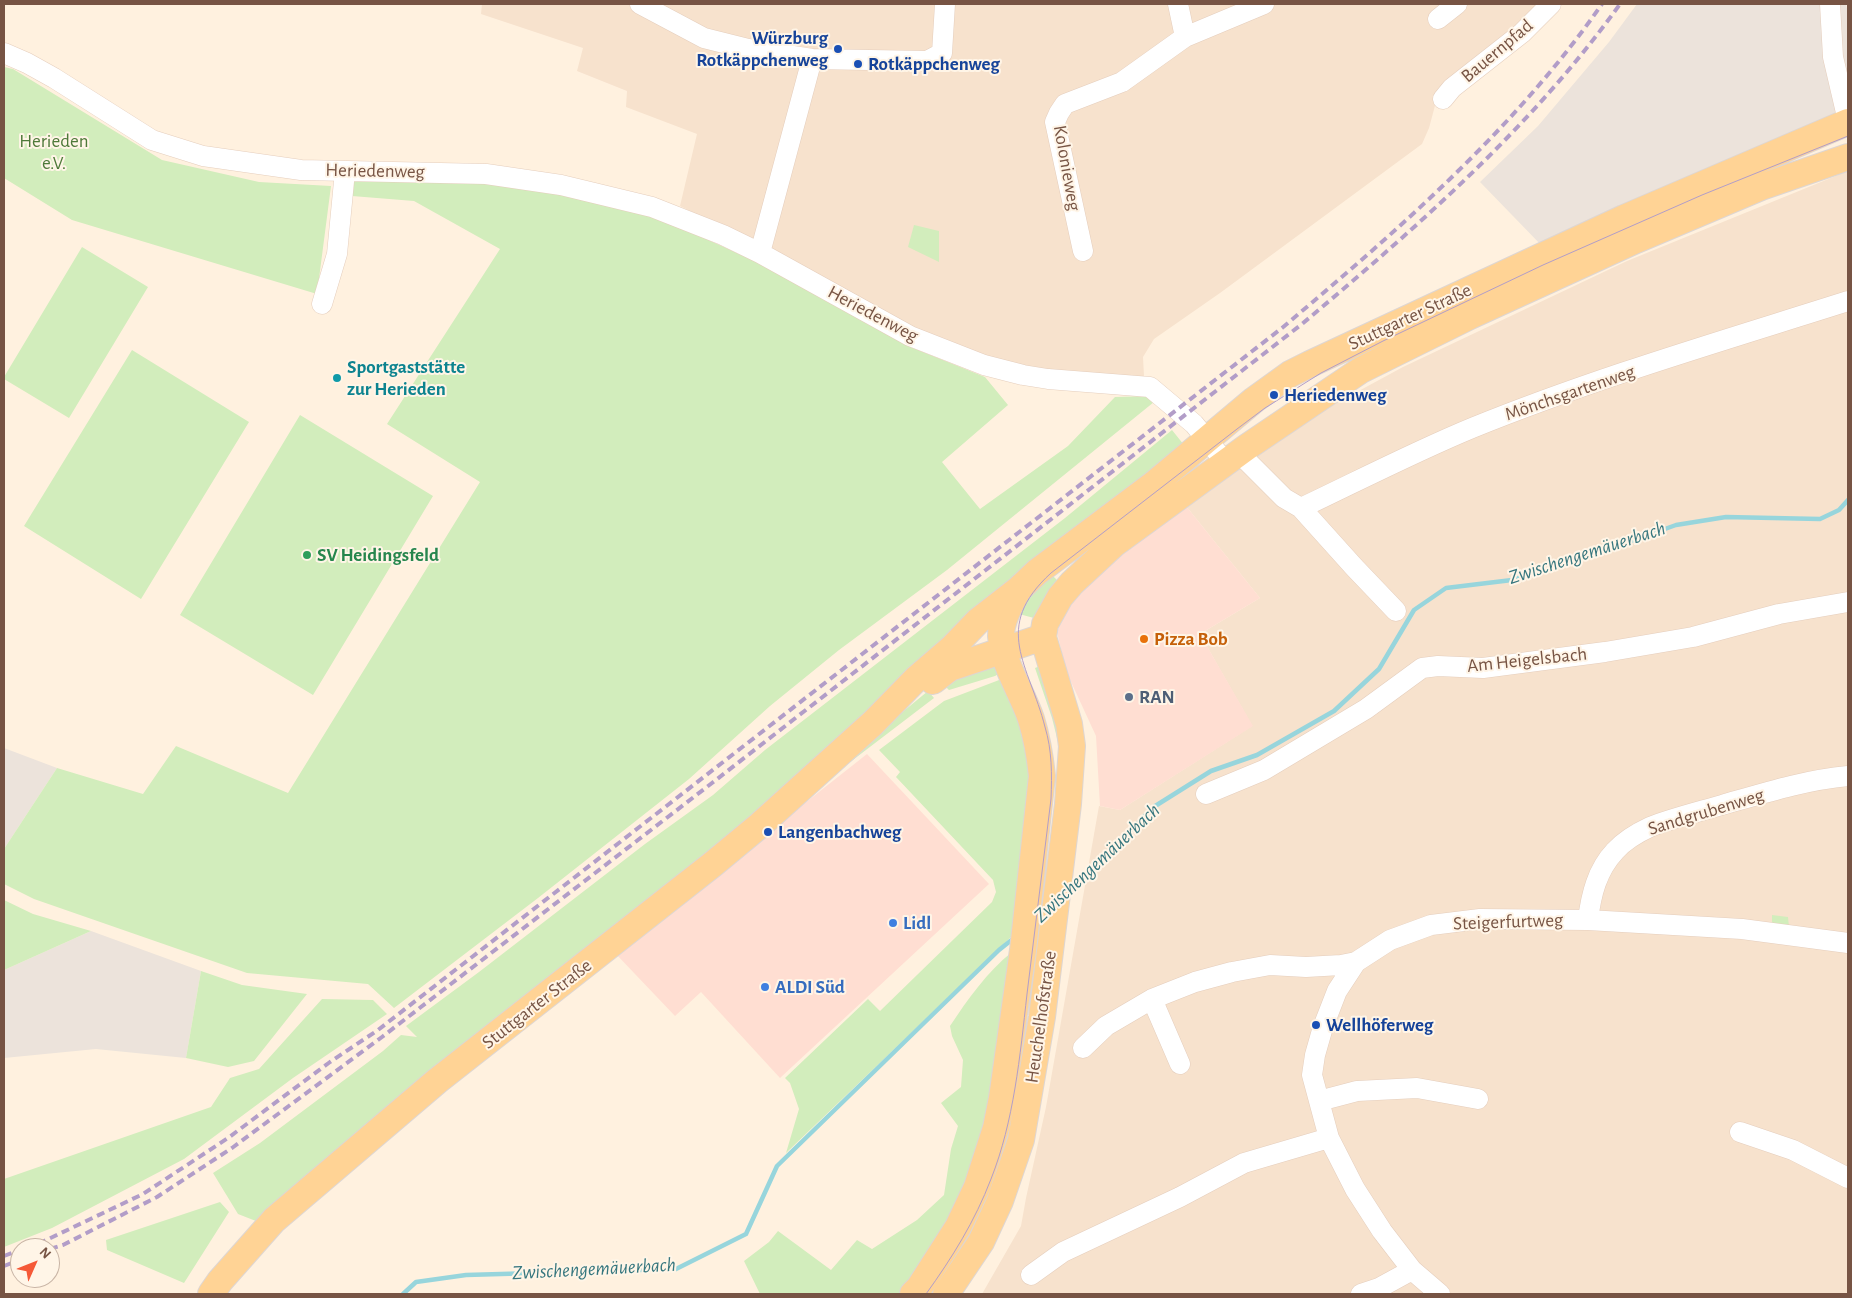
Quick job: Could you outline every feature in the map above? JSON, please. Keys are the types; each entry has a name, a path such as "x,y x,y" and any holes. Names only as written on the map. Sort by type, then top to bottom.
{"main road":[{"name":"Stuttgarter Straße","path":"211,1294 220,1281 268,1227 437,1081 753,831 873,723 917,678 953,647 978,621 1019,589 1037,572 1154,484 1277,382 1310,364 1624,218 1848,121"},
{"name":"Stuttgarter Straße","path":"873,723 950,668 1002,642 1042,636 1044,624 1060,597 1072,583 1114,544 1360,370 1462,320 1716,205 1848,157"},
{"name":"Stuttgarter Straße","path":"1002,642 1008,608 1019,589"},
{"name":"Stuttgarter Straße","path":"953,647 976,636 990,633 1002,642"},
{"name":"Heuchelhofstraße","path":"946,1294 980,1242 1000,1201 1021,1140 1042,1017 1060,871 1072,746 1069,724 1042,636"},
{"name":"Heuchelhofstraße","path":"913,1294 958,1227 977,1188 996,1128 1002,1098 1023,950 1042,776 1039,749 1031,719 1002,642"}],"street":[{"path":"640,4 704,38 748,49 812,59 927,61 942,53 946,4"},
{"path":"1178,4 1185,37"},
{"name":"Kolonieweg","path":"1083,251 1055,122 1065,104 1122,82 1185,37 1264,4"},
{"path":"1438,18 1457,4"},
{"name":"Bauernpfad","path":"1443,99 1452,88 1522,33 1551,4"},
{"path":"1830,4 1834,57 1848,121"},
{"name":"Heriedenweg","path":"4,54 54,78 152,140 203,156 301,170 486,174 561,185 652,207 723,235 760,253 910,336 984,365 1048,379 1150,387 1194,424 1206,439 1233,458"},
{"path":"760,253 812,59"},
{"path":"322,304 337,254 346,171"},
{"name":"Mönchsgartenweg","path":"1301,508 1473,428 1571,391 1848,301"},
{"path":"1233,458 1284,498 1301,508 1354,568 1396,611"},
{"name":"Am Heigelsbach","path":"1206,794 1264,770 1366,709 1422,668 1438,666 1483,668 1605,652 1693,637 1779,614 1848,602"},
{"name":"Sandgrubenweg","path":"1588,920 1589,906 1597,878 1605,863 1631,837 1649,828 1752,797 1806,782 1848,776"},
{"name":"Steigerfurtweg","path":"1083,1048 1106,1026 1152,999 1195,982 1232,972 1270,965 1306,968 1341,966 1356,962 1390,940 1431,925 1480,919 1588,920 1742,929 1848,944"},
{"path":"1356,962 1337,991 1323,1027 1312,1075 1329,1138 1355,1189 1382,1231 1412,1270 1440,1294"},
{"path":"1152,999 1180,1064"},
{"path":"1320,1101 1357,1091 1417,1088 1478,1099"},
{"path":"1740,1132 1794,1150 1848,1178"},
{"path":"1031,1275 1063,1252 1171,1202 1244,1163 1329,1138"},
{"path":"1362,1294 1379,1288 1412,1270"}],"shaded area":[{"path":"482,4 1549,4 1437,98 1429,128 1422,144 1220,293 1154,339 1143,357 1144,376 1106,378 1040,369 981,356 916,328 797,264 680,206 697,134 626,107 627,91 577,71 583,48 481,14"},
{"path":"1637,4 1846,4 1848,13 1848,119 1544,248 1480,182 1538,126 1609,42"},
{"path":"1848,171 1848,1294 982,1294 1021,1226 1046,1107 1099,806 1120,810 1252,726 1200,634 1260,598 1186,506 1318,413 1403,367 1627,261"},
{"path":"1186,506 1260,598 1200,634 1253,726 1120,810 1100,806 1096,736 1066,671 1057,632 1067,605 1122,555"},
{"path":"4,748 57,768 4,849"},
{"path":"867,754 989,884 780,1078 701,992 675,1016 615,953"},
{"path":"91,931 201,971 186,1058 96,1049 4,1058 4,970"}],"green space":[{"name":"Herieden e.V.","path":"4,67 13,69 162,160 259,182 331,186 317,294 72,220 4,178"},
{"path":"352,177 485,181 562,194 651,214 757,262 908,346 985,377 1008,405 942,462 980,509 1068,446 1115,397 1150,396 1154,402 947,570 839,650 770,706 689,779 394,1008 368,984 247,973 34,899 4,884 4,849 57,768 143,794 176,746 288,793 480,482 387,424 500,249 414,201 352,196"},
{"path":"914,225 939,231 939,262 908,247"},
{"path":"82,247 148,287 69,418 4,379 4,377"},
{"path":"132,350 249,422 141,599 24,526"},
{"name":"SV Heidingsfeld","path":"300,415 433,496 313,695 180,615"},
{"path":"1172,430 1184,445 798,779 261,1223 238,1214 213,1173 260,1143 383,1051 401,1035 417,1037 406,1026 645,844 713,795 765,750 1065,518"},
{"path":"1048,571 1059,582 1034,618 1019,614 1012,616"},
{"path":"997,665 1000,673 995,676 949,690 942,683"},
{"path":"1040,666 1056,710 1058,742 1035,668"},
{"path":"1007,677 1035,777 1014,934 786,1153 799,1109 790,1083 785,1078 868,999 880,1011 992,902 996,892 993,880 896,777 900,772 879,750 944,701"},
{"path":"928,691 934,698 845,766 888,724"},
{"path":"4,900 33,914 91,931 4,970"},
{"path":"1772,915 1788,917 1789,927 1772,924"},
{"path":"1012,952 998,1080 972,1178 912,1281 900,1294 760,1294 744,1261 769,1242 778,1231 831,1270 857,1240 872,1249 917,1220 944,1195 951,1149 958,1126 941,1103 961,1087 963,1060 952,1036 950,1026 986,977"},
{"path":"201,971 242,985 307,994 254,1061 228,1067 186,1058"},
{"path":"322,999 373,1000 387,1014 293,1078 184,1159 52,1228 27,1238 10,1238 10,1245 4,1247 4,1179 211,1107 230,1078 259,1069"},
{"path":"220,1202 229,1212 184,1283 107,1250 106,1240"}],"waterway":[{"name":"Zwischengemäuerbach","path":"1067,895 1117,846 1152,808 1211,771 1257,755 1334,711 1379,669 1414,610 1446,588 1512,580 1570,563 1676,525 1726,517 1820,519 1839,510 1848,500"},
{"name":"Zwischengemäuerbach","path":"403,1294 416,1282 466,1275 676,1269 746,1234 777,1166 999,950 1014,938"}],"tram line":[{"path":"926,1294 962,1239 978,1210 991,1179 1011,1111 1019,1064 1051,799 1049,744 1020,647 1019,629 1022,611 1033,593 1051,573 1237,429 1265,408 1321,373 1383,341 1543,265 1702,195 1848,136"}],"railway":[{"path":"51,1238 143,1194 228,1138 330,1062 378,1030 1282,328 1369,254 1493,136 1532,94 1602,4"},
{"path":"60,1246 157,1197 232,1148 382,1037 1302,324 1430,213 1511,134 1586,49 1620,4"},
{"path":"4,1256 10,1254"},
{"path":"4,1266 10,1264"}],"place":[{"name":"Würzburg Rotkäppchenweg","path":"838,49"},
{"name":"Rotkäppchenweg","path":"858,64"},
{"name":"Sportgaststätte zur Herieden","path":"337,378"},
{"name":"Heriedenweg","path":"1274,395"},
{"name":"SV Heidingsfeld","path":"307,555"},
{"name":"Pizza Bob","path":"1144,639"},
{"name":"RAN","path":"1129,697"},
{"name":"Langenbachweg","path":"768,832"},
{"name":"Lidl","path":"893,923"},
{"name":"ALDI Süd","path":"765,987"},
{"name":"Wellhöferweg","path":"1316,1025"}]}
